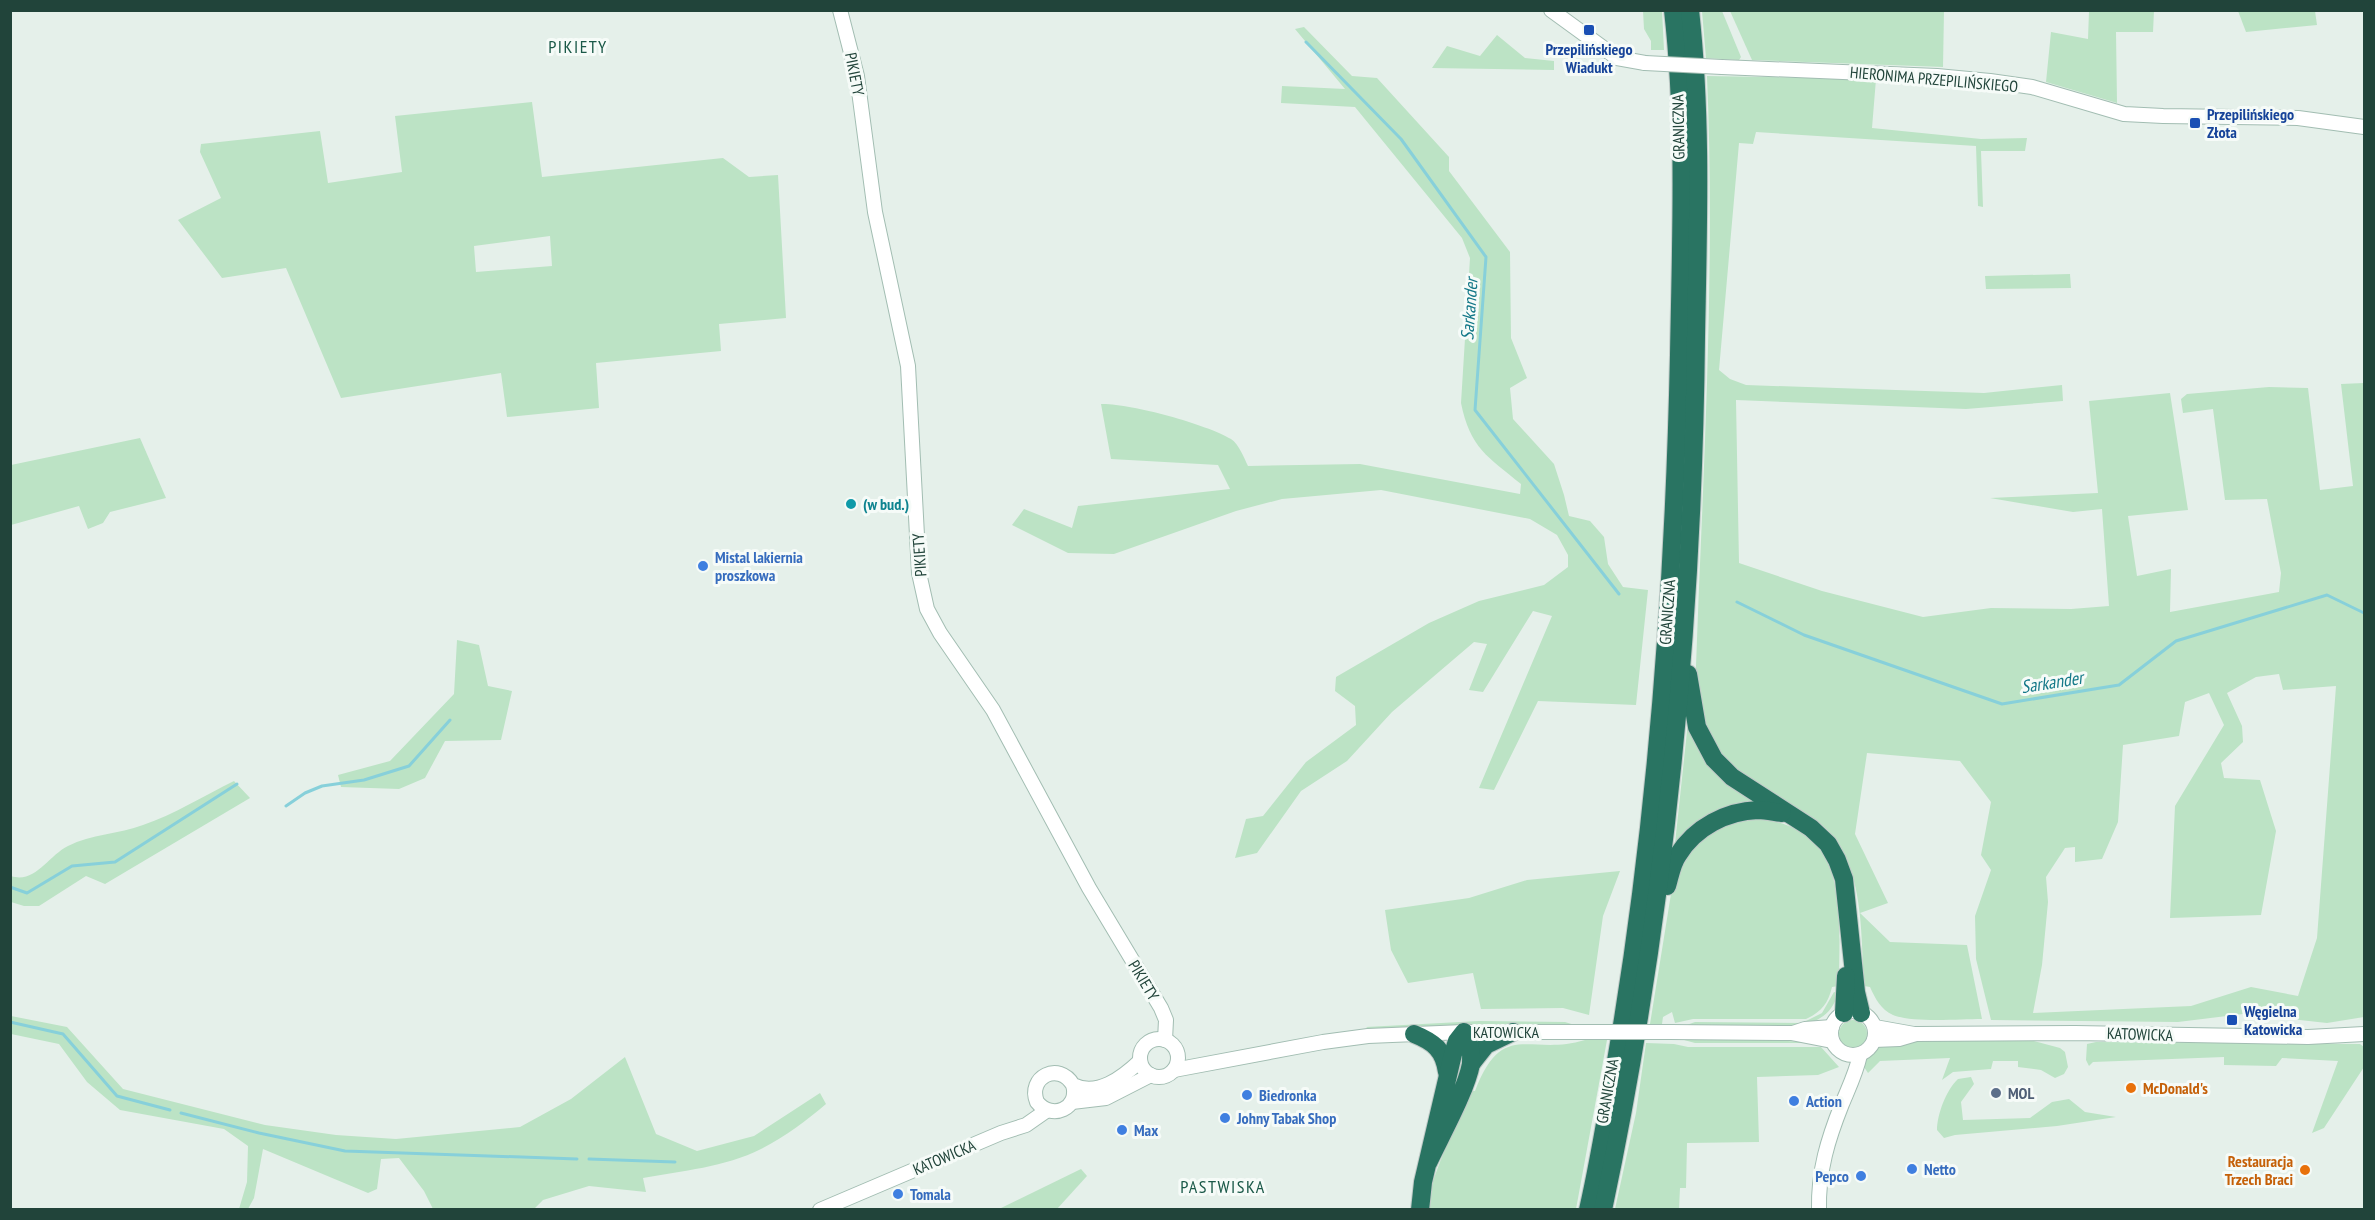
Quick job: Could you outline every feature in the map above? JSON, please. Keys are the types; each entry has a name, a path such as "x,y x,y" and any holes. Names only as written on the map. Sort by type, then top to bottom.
{"highway":[{"name":"GRANICZNA","path":"1592,1206 1638,922 1657,764 1667,654 1677,452 1681,198 1679,88 1673,10"},
{"name":"GRANICZNA","path":"1592,1206 1627,1089 1654,921 1671,791 1684,646 1694,452 1698,248 1697,97 1690,10"},
{"path":"1684,646 1697,727 1714,759 1732,777 1810,828 1828,844 1837,860 1844,879 1856,992 1841,1023"},
{"path":"1654,921 1677,855 1700,831 1722,817 1740,812 1761,810 1789,814"},
{"path":"1428,1163 1464,1086 1471,1064 1471,1053 1464,1032"},
{"path":"1420,1209 1421,1191 1455,1048 1464,1032"},
{"path":"1471,1064 1486,1045 1513,1032"},
{"path":"1414,1034 1430,1040 1439,1049 1445,1061 1448,1080"}],"street":[{"name":"PIKIETY","path":"840,10 857,76 875,212 908,366 919,573 927,609 940,633 993,710 1089,888 1161,1008 1166,1020 1165,1040"},
{"name":"HIERONIMA PRZEPILIŃSKIEGO","path":"1551,10 1617,58 1646,63 1905,74 1990,81 2032,87 2124,114 2298,118 2364,127"},
{"path":"1872,1021 1874,1034 1866,1052 1853,1055 1835,1047 1841,1023 1872,1021"},
{"name":"KATOWICKA","path":"1174,1070 1323,1042 1414,1034 1464,1032 1791,1033 1841,1023"},
{"name":"KATOWICKA","path":"1874,1034 1899,1030 1916,1034 2075,1033 2308,1037 2364,1035"},
{"path":"1152,1040 1165,1040 1173,1045 1178,1054 1177,1066 1163,1077 1146,1072 1140,1061 1140,1054 1152,1040"},
{"name":"KATOWICKA","path":"1178,1054 1224,1060"},
{"path":"1819,1209 1820,1176 1824,1154 1854,1078 1853,1055"},
{"path":"1041,1106 1035,1086 1048,1073 1060,1073 1073,1084 1085,1089 1101,1087 1129,1071 1140,1061"},
{"name":"KATOWICKA","path":"820,1209 1001,1133 1041,1106 1058,1112 1064,1110 1072,1102 1106,1098 1151,1075"},
{"path":"1072,1102 1073,1084"}],"green space":[{"path":"1643,11 1662,11 1664,50 1651,50 1651,41 1644,29"},
{"path":"1702,11 1722,11 1741,57 1739,60 1706,58"},
{"path":"1730,11 1944,11 1943,67 1752,60"},
{"path":"2089,11 2154,11 2153,32 2116,32 2117,103 2046,82 2051,32 2088,39"},
{"path":"2238,11 2315,11 2317,25 2246,32"},
{"path":"1304,27 1352,76 1377,78 1449,157 1449,171 1510,252 1511,338 1527,378 1510,388 1513,419 1554,464 1569,516 1590,521 1604,537 1608,564 1623,587 1648,590 1636,705 1538,701 1494,790 1479,788 1552,616 1533,611 1483,692 1469,690 1487,644 1474,642 1392,712 1347,761 1301,791 1257,853 1235,858 1246,819 1263,816 1306,762 1356,725 1355,706 1335,691 1336,677 1429,623 1479,601 1544,585 1568,567 1568,555 1557,535 1530,519 1381,490 1282,499 1236,511 1114,554 1068,553 1012,525 1024,509 1072,528 1078,506 1230,489 1218,465 1111,459 1101,404 1148,411 1219,433 1236,444 1248,466 1360,464 1520,494 1521,484 1490,458 1475,441 1461,403 1470,258 1462,238 1355,107 1281,103 1282,86 1345,89 1295,29"},
{"path":"1497,35 1525,58 1554,61 1554,70 1432,68 1447,46 1480,56"},
{"path":"1707,76 1876,79 1872,128 1981,139 2027,138 2025,151 1981,151 1983,207 1978,206 1976,146 1756,132 1753,144 1739,143 1719,370 1730,379 1746,385 1984,393 2062,385 2063,401 1966,409 1736,400 1739,563 1822,591 1923,617 1991,608 2071,609 2109,606 2102,509 2073,512 1990,498 2098,493 2089,401 2170,393 2188,510 2128,516 2137,576 2171,569 2170,612 2279,592 2281,573 2267,499 2225,500 2213,409 2183,413 2181,399 2187,394 2269,387 2308,388 2320,490 2353,486 2341,384 2364,383 2364,1017 2327,1023 2243,1014 2178,1022 1991,1020 1976,959 1975,916 1991,870 1981,855 1991,802 1960,761 1867,753 1855,834 1888,903 1860,913 1853,876 1838,843 1810,816 1754,784 1721,758 1710,741 1695,692 1709,307","holes":["2279,674 2283,690 2336,686 2317,938 2298,996 2251,987 2191,1006 2033,1013 2042,965 2048,902 2046,877 2065,848 2075,847 2075,862 2102,859 2118,822 2123,745 2179,736 2185,702 2209,693 2224,725 2175,806 2170,918 2261,915 2276,831 2260,780 2224,778 2221,763 2243,742 2242,726 2227,693 2256,677"]},
{"path":"532,102 542,177 723,158 749,177 778,175 786,318 719,324 721,351 596,363 599,408 507,417 501,373 341,398 286,268 222,278 178,220 221,198 200,152 201,144 320,131 328,183 402,172 395,116","holes":["550,236 552,266 476,272 474,246"]},
{"path":"2070,274 2071,288 1986,289 1985,276"},
{"path":"140,438 166,498 110,512 103,523 88,529 79,506 11,525 11,465"},
{"path":"457,640 479,645 488,686 512,691 501,740 445,741 425,778 399,789 341,787 338,775 390,761 454,694"},
{"path":"1688,722 1758,805 1674,853"},
{"path":"234,781 250,798 105,884 86,876 39,906 24,906 11,902 11,876 27,876 41,868 68,846 154,821"},
{"path":"1747,818 1781,823 1806,835 1822,853 1832,875 1838,900 1839,986 1832,987 1823,1007 1806,1019 1693,1019 1675,1023 1672,1012 1663,1017 1662,1024 1650,1024 1671,894 1683,865 1698,844 1708,836"},
{"path":"1620,871 1603,916 1589,1015 1563,1008 1481,1009 1473,973 1408,983 1391,950 1385,910 1469,898 1527,880"},
{"path":"1860,913 1890,942 1967,945 1982,1019 1924,1020 1893,1015 1882,1007 1870,987 1864,986"},
{"path":"1834,992 1838,993 1828,1012 1798,1027 1684,1026 1695,1022 1802,1023 1822,1013"},
{"path":"11,1016 67,1027 123,1089 265,1125 336,1135 396,1139 520,1127 571,1099 625,1057 656,1134 697,1151 754,1136 820,1093 826,1104 787,1134 747,1155 703,1168 643,1178 646,1192 589,1186 543,1200 534,1209 433,1209 424,1191 399,1158 381,1159 377,1189 368,1193 263,1149 254,1198 248,1209 239,1209 247,1182 248,1146 224,1129 120,1110 87,1082 59,1044 11,1034"},
{"path":"1853,1020 1863,1024 1867,1034 1863,1044 1853,1048 1843,1044 1839,1034 1843,1024"},
{"path":"1479,1021 1565,1022 1578,1026 1370,1030 1366,1027"},
{"path":"1685,1038 1815,1043 1695,1043 1684,1040"},
{"path":"1585,1040 1607,1040 1576,1209 1427,1210 1431,1186 1467,1090 1475,1091 1485,1069 1496,1055 1507,1047 1520,1044 1565,1044"},
{"path":"2030,1040 2060,1048 2065,1052 2068,1067 2064,1074 2055,1078 2041,1070 2018,1067 2018,1061 1993,1061 1991,1069 1953,1072 1942,1080 1950,1058 1880,1061 1868,1073 1862,1064 1881,1045 1916,1041"},
{"path":"2096,1042 2360,1044 2364,1047 2364,1067 2324,1128 2312,1133 2338,1061 2282,1058 2276,1066 2224,1065 2224,1057 2093,1062 2089,1066 2086,1060 2087,1044"},
{"path":"1646,1043 1688,1047 1821,1047 1839,1067 1818,1075 1757,1077 1759,1142 1687,1143 1686,1188 1680,1188 1679,1209 1615,1209 1636,1113"},
{"path":"1971,1077 1974,1084 1961,1102 1963,1120 2030,1118 2052,1102 2069,1099 2085,1112 2116,1117 1944,1138 1937,1130 1937,1124 1946,1096 1958,1079"},
{"path":"1081,1169 1087,1176 1057,1209 999,1209"}],"waterway":[{"name":"Sarkander","path":"1306,42 1401,139 1486,257 1475,410 1619,594"},
{"name":"Sarkander","path":"1737,602 1804,635 2002,704 2119,685 2176,641 2327,595 2364,613"},
{"path":"286,806 305,793 322,786 364,780 409,766 450,720"},
{"path":"10,887 27,893 72,866 115,862 237,784"},
{"path":"10,1022 63,1034 117,1096 170,1110"},
{"path":"181,1113 259,1133 345,1151 577,1159"},
{"path":"589,1159 675,1162"}],"place":[{"name":"Przepilińskiego Wiadukt","path":"1589,30"},
{"name":"Przepilińskiego Złota","path":"2195,123"},
{"name":"(w bud.)","path":"851,504"},
{"name":"Mistal lakiernia proszkowa","path":"703,566"},
{"name":"Węgielna Katowicka","path":"2232,1020"},
{"name":"McDonald's","path":"2131,1088"},
{"name":"MOL","path":"1996,1093"},
{"name":"Biedronka","path":"1247,1095"},
{"name":"Action","path":"1794,1101"},
{"name":"Johny Tabak Shop","path":"1225,1118"},
{"name":"Max","path":"1122,1130"},
{"name":"Netto","path":"1912,1169"},
{"name":"Restauracja Trzech Braci","path":"2305,1170"},
{"name":"Pepco","path":"1861,1176"},
{"name":"Tomala","path":"898,1194"}],"district":[{"name":"PIKIETY","path":"578,46"},
{"name":"PASTWISKA","path":"1223,1186"}]}
